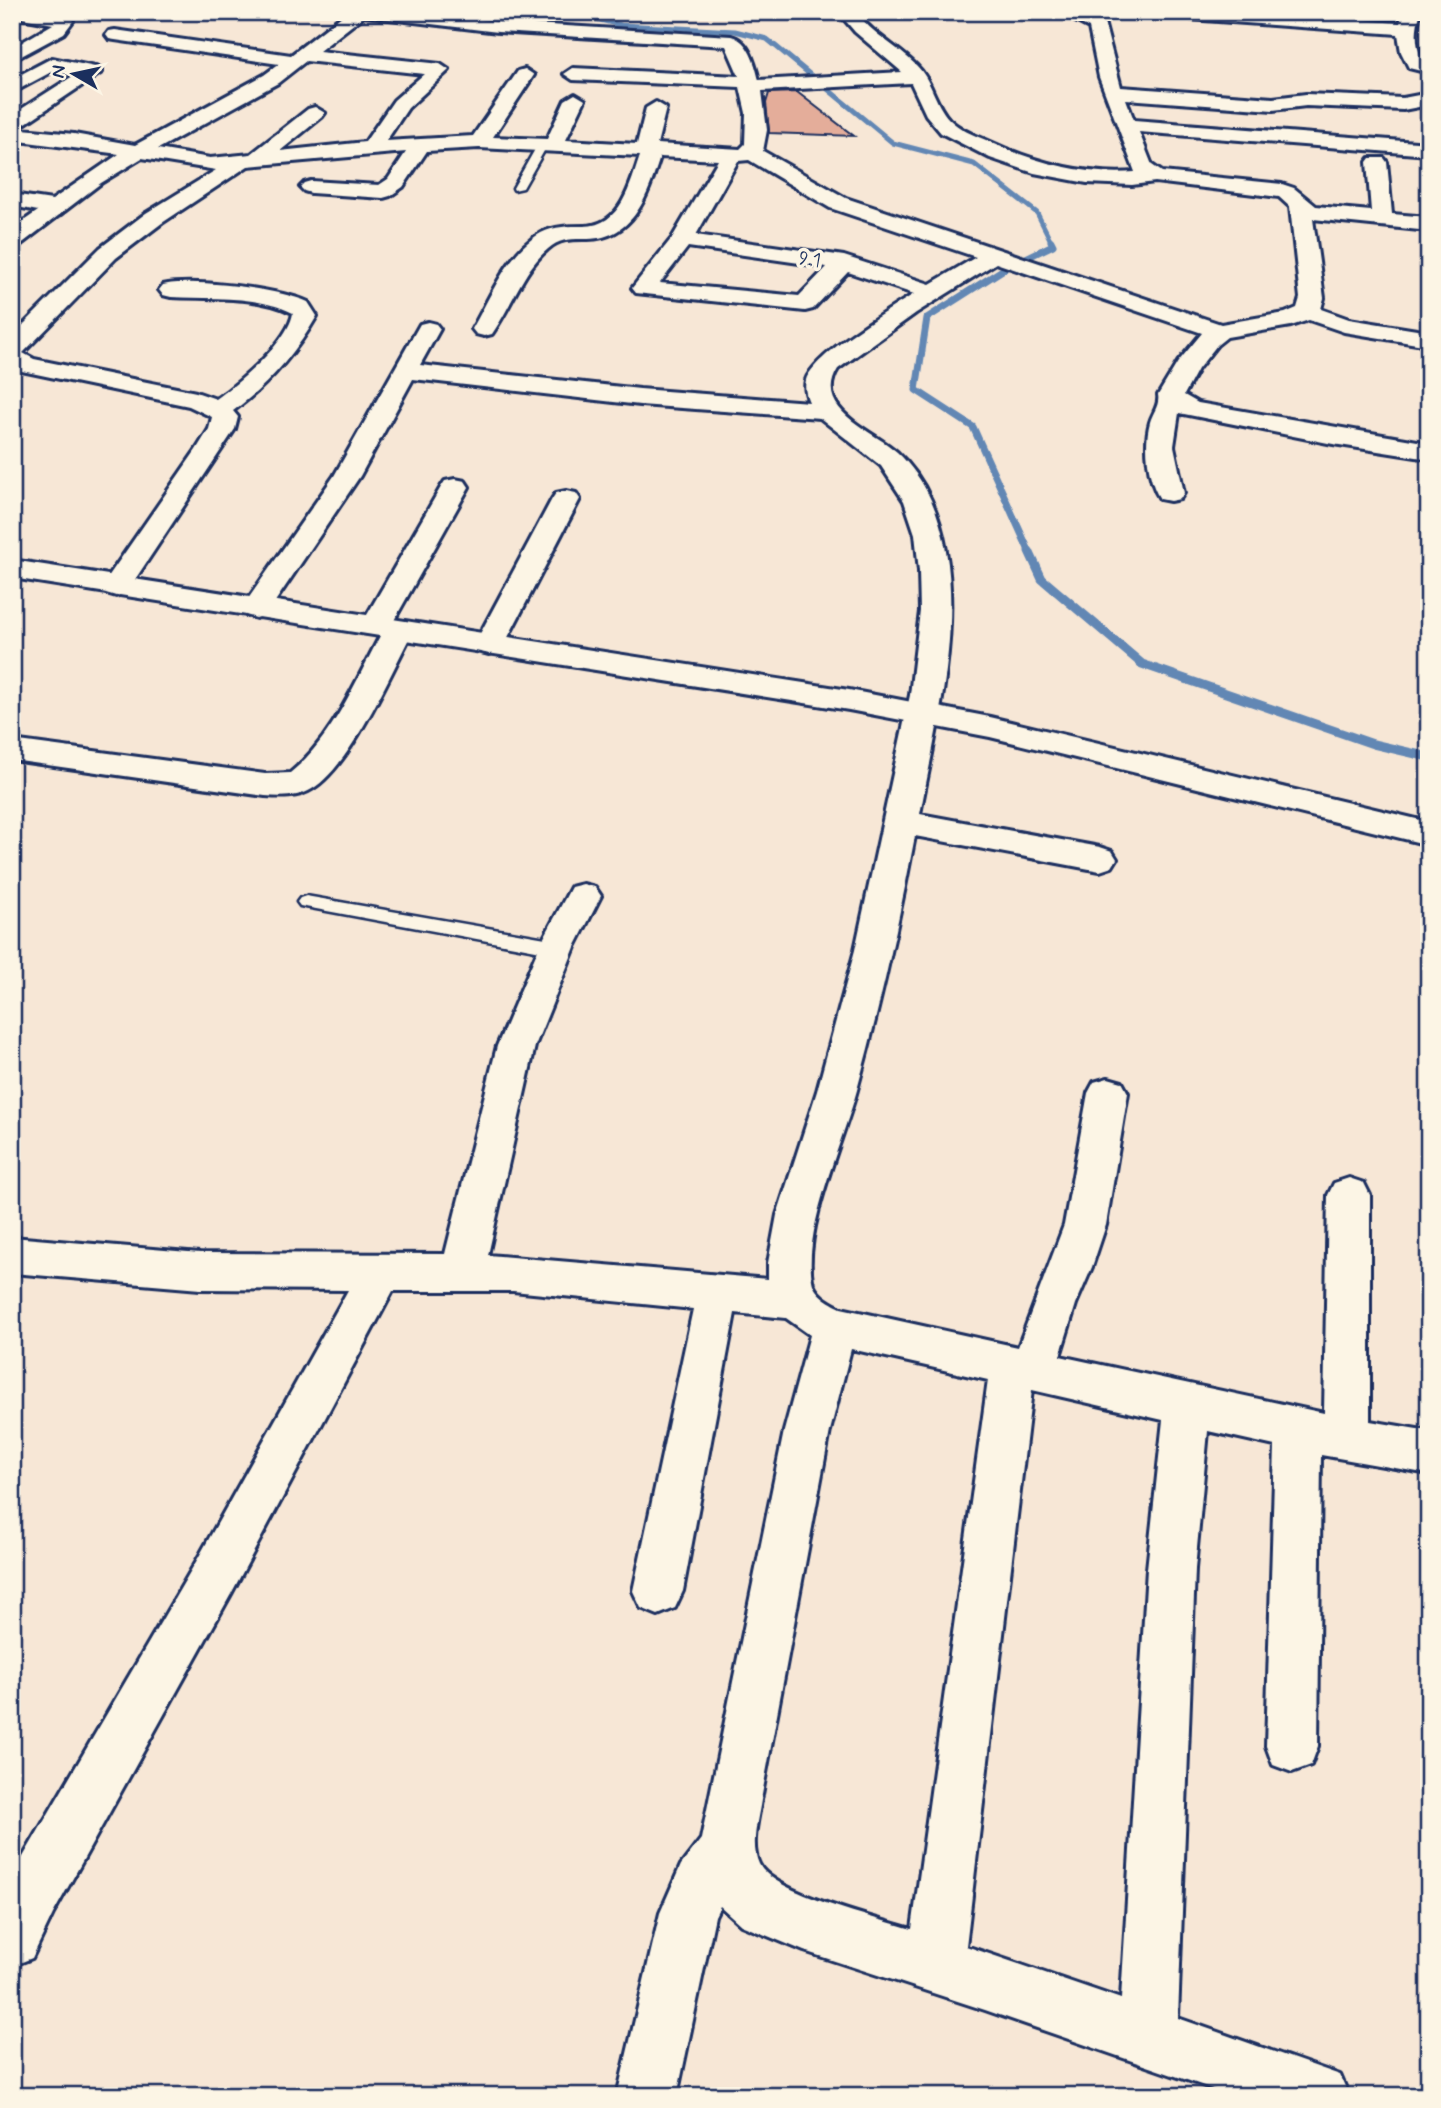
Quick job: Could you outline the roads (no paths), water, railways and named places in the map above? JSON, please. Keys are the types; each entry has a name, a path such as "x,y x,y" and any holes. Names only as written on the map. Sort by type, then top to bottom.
{"street":[{"path":"12,56 58,29 64,21 18,12"},
{"path":"12,240 137,152 236,99 301,58 358,12"},
{"path":"368,12 573,21 736,43 741,52 759,131 757,146 741,154 682,240 644,288 804,304 844,263"},
{"path":"847,12 863,32 893,54 917,77 940,121 951,130 1009,158 1071,175 1122,179 1155,176 1282,190 1294,197 1301,207 1312,298 1308,312"},
{"path":"1066,12 1087,18 1098,26 1103,61 1126,125 1143,168 1155,176"},
{"path":"1162,12 1409,21 1412,61 1429,67"},
{"path":"116,35 301,58 440,70 401,104 371,148"},
{"path":"12,87 52,64 93,72 12,121"},
{"path":"573,74 780,85 917,77"},
{"path":"479,142 525,75"},
{"path":"1114,92 1273,104 1306,100 1403,104 1429,99"},
{"path":"549,144 575,100"},
{"path":"484,329 523,265 541,242 559,234 605,231 614,226 639,190 650,149 656,108"},
{"path":"116,587 222,429 225,417 219,409 196,400 37,368 13,351 108,253 172,205 248,162 315,113"},
{"path":"43,137 64,123"},
{"path":"1126,125 1429,149"},
{"path":"12,134 197,163 248,162 371,148 479,142 741,154 838,203 1220,331"},
{"path":"311,187 383,192 396,183 420,145"},
{"path":"1377,162 1382,219"},
{"path":"12,200 56,207"},
{"path":"1301,207 1312,212 1382,219 1428,230"},
{"name":"9.1","path":"682,240 844,263 934,293"},
{"path":"997,256 934,293 829,364 815,385 817,398 828,411 897,466 909,482 929,533 935,596 923,713 869,974 792,1240 789,1278 815,1313 807,1431 734,1800 727,1850 737,1884 761,1905 804,1923 1319,2096"},
{"path":"171,290 272,299 299,306 304,310 305,316 278,357 257,380 219,409"},
{"path":"1170,493 1159,439 1162,419 1186,367 1208,340 1220,331 1292,319 1308,312 1344,325 1429,339"},
{"path":"256,609 347,476 428,329"},
{"path":"407,371 640,397 828,411"},
{"path":"1172,401 1192,409 1429,451"},
{"path":"12,750 265,785 285,787 300,783 313,773 334,745 455,487"},
{"path":"489,645 566,499"},
{"path":"12,569 849,699 1080,748 1429,834"},
{"path":"901,822 1100,859"},
{"path":"462,1273 516,1046 557,947 583,896"},
{"path":"935,1965 1023,1368 1071,1267 1085,1225 1108,1093"},
{"path":"1347,1439 1349,1195"},
{"path":"12,1255 200,1270 513,1273 718,1291 815,1313 1023,1368 1298,1430 1429,1453"},
{"path":"12,1938 40,1883 214,1577 381,1272"},
{"path":"658,1591 718,1291"},
{"path":"1149,2037 1171,1569 1188,1405"},
{"path":"1292,1746 1298,1430"},
{"path":"647,2096 688,1913 701,1885 727,1850"}],"lane":[{"path":"519,188 549,144"},
{"path":"306,902 557,947"}],"waterway":[{"path":"567,12 621,25 735,31 767,39 893,143 974,164 1037,213 1053,245 1007,267 927,318 916,390 973,427 1030,553"},
{"path":"1029,551 1042,579 1142,664 1373,744 1429,757"}]}
